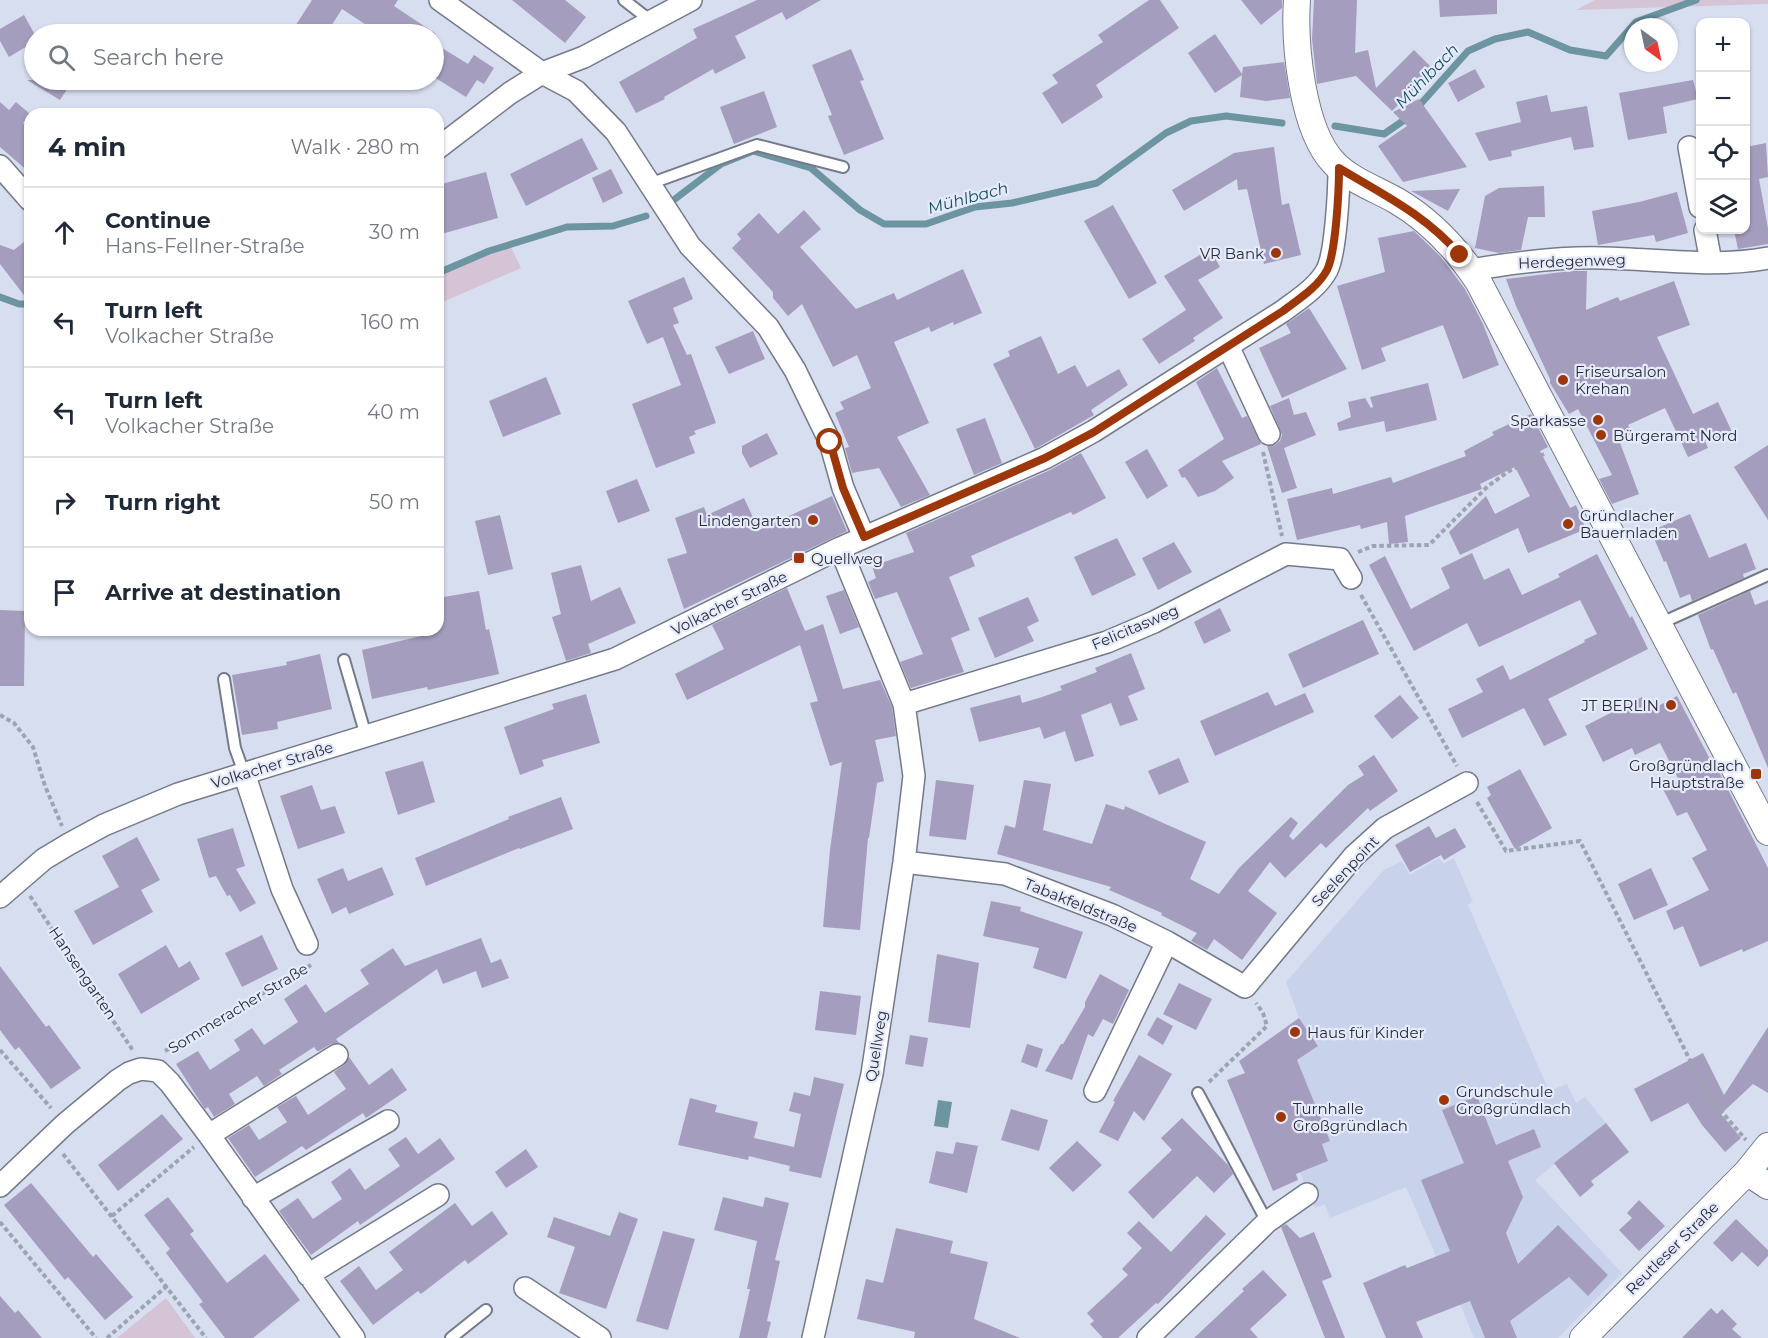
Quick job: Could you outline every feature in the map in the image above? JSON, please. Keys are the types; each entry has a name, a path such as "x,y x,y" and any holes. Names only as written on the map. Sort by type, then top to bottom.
{"street":[{"path":"440,0 542,73 576,91 616,132 690,246 768,327 789,361 830,442 843,488 864,537"},
{"path":"444,143 510,93 542,73 584,57 691,0"},
{"path":"1296,0 1297,45 1310,115 1320,144 1339,168 1420,216 1448,240 1471,270 1768,832"},
{"path":"1689,147 1696,182"},
{"path":"0,166 24,193"},
{"name":"Volkacher Straße","path":"0,897 44,859 104,825 178,794 615,659 840,548 1045,458 1094,432 1306,294 1322,279 1332,253 1339,168"},
{"path":"1706,234 1710,262"},
{"name":"Herdegenweg","path":"1471,270 1500,265 1600,257 1710,262 1768,258"},
{"path":"1228,346 1269,434"},
{"name":"Quellweg","path":"816,1337 872,1074 904,862 914,776 904,704 840,548"},
{"path":"1286,554 1340,559 1351,578"},
{"name":"Felicitasweg","path":"904,704 1107,642 1154,621 1286,554"},
{"name":"Sommeracher Straße","path":"244,773 282,889 307,944"},
{"name":"Seelenpoint","path":"1245,987 1362,849 1385,828 1467,783"},
{"name":"Tabakfeldstraße","path":"904,862 1005,874 1112,915 1167,942 1245,987"},
{"path":"1095,1091 1167,942"},
{"path":"209,1135 337,1055"},
{"path":"0,1186 57,1130 118,1080 129,1073 141,1070 158,1071 170,1083 209,1135 354,1338"},
{"path":"253,1198 387,1121"},
{"name":"Reutleser Straße","path":"1583,1338 1761,1165"},
{"path":"1148,1338 1267,1222 1307,1194"},
{"path":"308,1275 438,1195"},
{"path":"525,1288 600,1338"}],"lane":[{"path":"624,0 651,21"},
{"path":"649,184 757,146 843,167"},
{"path":"1659,624 1768,575"},
{"path":"344,660 366,736"},
{"path":"225,679 235,748 244,773"},
{"path":"1198,1093 1267,1222"},
{"path":"451,1338 486,1310"}],"path":[{"path":"1269,434 1263,452 1286,554"},
{"path":"1340,559 1373,546 1429,545 1488,486 1509,471 1545,453 1564,447"},
{"path":"1351,578 1506,851 1580,842 1708,1096 1761,1165"},
{"path":"0,715 14,723 33,747 45,786 69,844"},
{"name":"Hansengarten","path":"19,880 132,1046 141,1070"},
{"name":"Sommeracher Straße","path":"141,1070 161,1054 317,961 307,944"},
{"path":"1198,1093 1267,1026 1263,1013 1245,987"},
{"path":"0,1050 57,1130 112,1216 206,1338"},
{"path":"112,1216 209,1135"},
{"path":"0,1222 96,1338"},
{"path":"107,1338 166,1286"}],"shaded area":[{"path":"1595,0 1768,0 1768,4 1576,10"},
{"path":"509,243 521,268 444,301 444,270"},
{"name":"Grundschule Großgründlach","path":"1439,858 1443,864 1454,858 1473,902 1468,905 1549,1091 1567,1084 1576,1103 1585,1097 1606,1123 1535,1180 1622,1273 1558,1338 1474,1338 1446,1270 1441,1268 1406,1187 1330,1218 1325,1204 1315,1208 1300,1173 1328,1161 1322,1144 1330,1141 1294,1053 1312,1050 1318,1045 1299,1018 1286,982 1384,870 1402,861 1410,875"},
{"path":"938,1100 952,1102 948,1128 934,1126"},
{"path":"166,1298 195,1338 117,1338"}],"building":[{"path":"312,0 398,0 394,6 421,24 365,24 342,9 332,24 296,24"},
{"path":"512,0 565,0 586,17 565,43"},
{"path":"757,0 821,0 786,20 782,12 735,36 746,58 715,74 713,69 664,97 665,99 636,113 619,82 697,38 693,29"},
{"path":"1149,0 1160,0 1179,28 1096,85 1103,97 1062,124 1042,93 1058,83 1052,75 1103,42 1098,35"},
{"path":"1241,0 1282,0 1282,8 1261,25"},
{"path":"1314,0 1357,0 1355,53 1368,50 1376,88 1414,50 1434,70 1392,111 1356,76 1317,84 1312,39"},
{"path":"1439,0 1497,0 1497,14 1440,17"},
{"path":"24,15 29,24 24,24 24,48 9,57 0,41 0,29"},
{"path":"1215,34 1242,74 1243,67 1284,62 1290,98 1266,101 1240,97 1242,75 1215,93 1188,53"},
{"path":"444,49 468,64 474,55 494,68 484,84 477,80 466,97 444,83"},
{"path":"851,49 864,80 860,81 884,139 844,155 828,116 832,115 812,65"},
{"path":"1475,69 1485,87 1458,102 1448,83"},
{"path":"1693,80 1696,99 1663,107 1667,133 1628,140 1619,93"},
{"path":"44,90 66,90 60,100"},
{"path":"764,91 777,127 734,144 720,107"},
{"path":"1547,95 1551,112 1587,106 1594,147 1574,150 1571,137 1511,151 1512,156 1489,161 1475,133 1521,122 1516,102"},
{"path":"1419,99 1467,167 1403,182 1378,146 1407,126 1393,112"},
{"path":"0,102 9,110 16,102 24,109 24,168 0,147"},
{"path":"582,138 598,169 526,206 510,174"},
{"path":"1766,143 1768,177 1759,179 1768,228 1768,244 1738,249 1735,234 1750,234 1750,146"},
{"path":"1274,147 1282,205 1289,203 1301,255 1264,264 1247,189 1238,190 1237,179 1184,211 1172,190 1234,153"},
{"path":"611,169 623,193 603,203 592,178"},
{"path":"486,172 498,218 444,233 444,183"},
{"path":"1544,186 1545,217 1528,217 1521,250 1499,253 1475,248 1485,196 1499,188"},
{"path":"1460,189 1448,211 1411,191"},
{"path":"1677,192 1688,233 1656,242 1654,235 1598,245 1592,211"},
{"path":"1113,205 1157,283 1129,299 1084,221"},
{"path":"804,210 821,229 800,247 856,309 894,293 897,300 963,269 982,313 931,332 929,327 894,342 929,423 897,437 930,495 901,507 879,468 852,473 845,448 849,447 835,413 844,409 840,402 871,388 857,355 833,367 802,304 788,316 773,298 773,292 732,248 741,239 737,234 759,213 778,234"},
{"path":"1414,231 1440,256 1465,289 1483,324 1499,365 1463,379 1443,325 1381,348 1386,361 1362,370 1337,286 1385,272 1378,238"},
{"path":"24,242 24,295 0,264 0,245 14,250"},
{"path":"1210,249 1220,267 1198,280 1223,318 1193,338 1195,341 1159,364 1142,339 1186,310 1164,276"},
{"path":"1587,271 1586,310 1618,297 1620,301 1674,281 1690,325 1657,337 1693,414 1718,402 1734,436 1718,443 1714,436 1705,441 1708,448 1688,457 1665,408 1628,425 1632,433 1619,440 1639,494 1612,504 1599,479 1612,475 1578,409 1569,414 1550,383 1506,279"},
{"path":"684,277 693,299 673,308 679,323 673,325 687,355 691,354 716,423 694,431 696,434 689,437 695,453 656,468 632,404 681,385 663,337 647,344 628,301"},
{"path":"1309,308 1347,369 1282,398 1259,348 1291,333 1286,324"},
{"path":"753,331 765,359 729,374 715,347"},
{"path":"1041,336 1058,374 1075,365 1087,387 1119,369 1128,385 1091,410 1094,415 1035,449 993,364 1010,356 1008,351"},
{"path":"1217,368 1242,418 1247,416 1261,444 1222,461 1234,478 1215,491 1198,497 1178,470 1224,439 1196,382"},
{"path":"546,377 561,414 503,437 489,401"},
{"path":"1428,383 1437,420 1386,432 1384,421 1339,431 1337,423 1351,417 1348,402 1365,398 1371,408 1373,407 1370,397"},
{"path":"1289,398 1294,415 1306,412 1316,435 1284,448 1297,488 1282,493 1267,446 1275,445 1280,441 1282,435 1270,406"},
{"path":"1531,414 1548,447 1540,451 1570,508 1576,505 1586,529 1528,553 1518,528 1460,555 1449,532 1486,496 1495,514 1530,496 1515,467 1480,484 1482,489 1405,516 1408,542 1389,544 1387,522 1361,529 1360,525 1297,540 1287,499 1332,488 1333,494 1391,477 1393,483 1466,456 1464,451 1494,435 1492,432"},
{"path":"985,418 1002,463 974,475 956,429"},
{"path":"767,433 778,454 750,468 742,453 742,446"},
{"path":"1768,445 1768,520 1734,467"},
{"path":"1147,449 1168,486 1147,499 1125,462"},
{"path":"1081,453 1106,498 1073,515 1071,512 971,556 975,566 949,577 970,630 951,638 964,672 911,688 900,662 923,654 897,592 875,599 868,582 876,578 872,566 914,552 906,533 1050,470"},
{"path":"637,479 650,511 618,523 606,491"},
{"path":"832,496 847,531 684,609 667,559 687,553 675,518 704,507 707,515 744,498 759,530"},
{"path":"1690,514 1709,558 1746,543 1756,569 1743,574 1744,578 1692,601 1690,594 1680,598 1666,561 1664,562 1651,531"},
{"path":"500,515 513,569 488,575 475,521"},
{"path":"1117,538 1136,575 1092,596 1074,557"},
{"path":"1174,542 1192,572 1158,590 1142,558"},
{"path":"1472,553 1484,580 1509,568 1522,595 1560,577 1558,574 1597,554 1648,649 1548,699 1567,735 1544,746 1524,708 1462,738 1448,709 1483,692 1476,679 1503,665 1510,680 1597,634 1580,600 1479,647 1467,623 1414,651 1369,565 1385,556 1411,609 1450,588 1441,568"},
{"path":"581,565 591,601 620,587 636,623 588,644 591,653 566,661 552,617 561,614 551,573"},
{"path":"787,588 805,631 823,624 843,689 880,680 892,707 896,736 875,740 884,781 877,783 868,838 860,930 823,927 830,850 842,762 830,766 810,703 818,701 800,645 687,700 675,674 724,649 712,625"},
{"path":"844,590 859,627 840,634 826,596"},
{"path":"479,591 486,630 489,629 499,674 428,690 427,687 372,699 362,650 421,636 444,636 444,597"},
{"path":"1750,591 1755,605 1768,600 1768,768 1736,692 1733,694 1713,649 1711,650 1698,615"},
{"path":"1028,597 1039,621 1027,627 1034,641 995,658 978,618"},
{"path":"1220,608 1231,631 1204,644 1194,622"},
{"path":"0,610 24,611 24,686 0,686"},
{"path":"1363,620 1379,654 1303,688 1288,654"},
{"path":"1131,653 1145,689 1128,696 1138,720 1120,726 1111,703 1081,715 1094,756 1075,762 1065,731 1044,739 1040,727 979,742 970,708 1020,695 1022,703 1042,697 1062,690 1060,686 1097,672 1095,668"},
{"path":"320,654 332,709 277,722 278,729 242,735 232,675 287,665 286,662"},
{"path":"1268,692 1275,706 1305,693 1314,712 1215,756 1200,721"},
{"path":"586,694 600,743 542,760 544,766 520,775 504,727 554,709 552,704"},
{"path":"1400,695 1419,718 1392,739 1374,716"},
{"path":"1677,696 1712,763 1714,762 1768,868 1768,941 1743,952 1742,949 1700,967 1683,926 1674,930 1666,911 1709,890 1692,858 1707,850 1687,812 1677,816 1663,789 1679,780 1660,743 1635,755 1632,748 1603,762 1585,726 1642,697 1649,711"},
{"path":"1374,755 1398,791 1370,811 1368,808 1326,848 1321,843 1285,878 1270,862 1248,891 1277,913 1242,960 1214,939 1207,950 1191,941 1197,933 1161,915 1162,913 1109,890 1111,887 997,854 1005,825 1015,828 1024,780 1051,784 1043,830 1092,844 1106,804 1124,810 1125,806 1206,842 1190,879 1219,894 1239,868 1291,817 1298,823 1289,836 1293,840 1348,785 1364,775 1358,766"},
{"path":"1179,758 1189,782 1159,795 1148,771"},
{"path":"423,761 435,802 398,815 385,772"},
{"path":"1520,769 1552,828 1515,849 1487,798 1491,795 1487,787"},
{"path":"936,780 974,785 966,840 929,836"},
{"path":"312,785 321,810 335,806 345,833 298,849 280,796"},
{"path":"561,797 573,829 519,848 426,886 415,858 509,819 508,817"},
{"path":"1429,826 1436,838 1455,828 1466,847 1444,860 1441,855 1410,872 1395,845"},
{"path":"233,828 245,866 236,869 256,903 240,912 230,895 227,896 216,876 209,878 197,839"},
{"path":"137,837 160,880 141,890 153,912 93,945 74,911 119,887 102,856"},
{"path":"382,867 394,895 349,914 346,907 332,914 317,879 343,868 348,881"},
{"path":"1651,868 1668,905 1634,920 1618,884"},
{"path":"991,901 1021,907 1020,911 1083,932 1066,979 1033,968 1039,948 983,936"},
{"path":"262,935 278,969 242,987 225,953"},
{"path":"481,938 491,963 501,959 509,978 482,988 476,971 443,984 437,969 336,1039 339,1043 331,1044 319,1051 314,1047 279,1070 282,1074 264,1086 257,1076 229,1094 235,1104 214,1117 208,1107 205,1109 176,1064 198,1051 210,1070 240,1050 234,1040 252,1028 264,1045 298,1022 284,999 306,984 325,1013 369,984 360,970 393,948 405,966"},
{"path":"166,945 179,968 190,961 200,979 141,1014 118,974"},
{"path":"937,954 979,963 970,1028 928,1022"},
{"path":"0,966 46,1027 49,1025 81,1068 51,1089 19,1047 15,1050 0,1030"},
{"path":"1100,974 1129,990 1113,1024 1103,1019 1093,1037 1088,1034 1072,1080 1045,1071 1085,1007 1085,1002"},
{"path":"1179,983 1212,999 1196,1030 1163,1014"},
{"path":"820,991 861,996 856,1035 815,1030"},
{"path":"1157,1017 1173,1026 1163,1045 1147,1035"},
{"name":"Turnhalle Großgründlach","path":"1299,1018 1318,1046 1297,1060 1330,1141 1322,1144 1328,1161 1296,1174 1298,1180 1273,1191 1227,1080 1245,1073 1239,1061"},
{"path":"1768,1027 1768,1093 1753,1084 1721,1114 1741,1138 1725,1152 1702,1125 1688,1103 1651,1122 1634,1089 1703,1053 1724,1095"},
{"path":"910,1035 928,1038 923,1067 905,1064"},
{"path":"1027,1044 1043,1049 1037,1068 1021,1062"},
{"path":"1139,1055 1172,1074 1144,1121 1134,1111 1118,1141 1099,1132 1115,1102 1113,1101"},
{"path":"349,1057 369,1085 392,1068 407,1090 366,1118 363,1113 306,1150 302,1146 255,1177 228,1138 249,1125 259,1140 287,1122 277,1107 296,1096 308,1115 346,1089 334,1072 344,1065"},
{"path":"814,1077 844,1084 821,1178 789,1171 790,1166 749,1156 748,1160 678,1145 690,1098 717,1105 715,1112 758,1122 754,1138 794,1147 801,1114 789,1111 794,1092 810,1096"},
{"path":"1477,1096 1496,1145 1534,1129 1541,1147 1508,1161 1523,1197 1506,1233 1518,1264 1558,1225 1608,1275 1588,1296 1569,1277 1510,1321 1517,1338 1485,1338 1470,1301 1416,1322 1423,1338 1386,1338 1363,1283 1405,1265 1407,1268 1450,1251 1421,1180 1464,1163 1442,1110"},
{"path":"1011,1109 1048,1120 1039,1151 1001,1140"},
{"path":"162,1114 183,1139 118,1191 98,1165"},
{"path":"1182,1118 1229,1166 1233,1174 1214,1193 1197,1176 1153,1219 1128,1192 1172,1150 1161,1138"},
{"path":"1606,1123 1629,1152 1591,1181 1594,1185 1580,1197 1554,1163"},
{"path":"406,1137 418,1154 440,1138 455,1159 360,1225 358,1221 311,1255 279,1211 298,1198 313,1219 342,1199 331,1182 350,1168 365,1190 400,1166 388,1149"},
{"path":"1077,1141 1102,1165 1073,1192 1049,1168"},
{"path":"956,1142 978,1146 967,1193 929,1183 936,1151 953,1154"},
{"path":"526,1149 538,1167 506,1188 495,1172"},
{"path":"31,1183 93,1257 96,1254 133,1297 105,1320 68,1277 65,1280 4,1205"},
{"path":"168,1197 194,1231 190,1234 227,1283 265,1254 300,1300 253,1338 225,1338 199,1304 203,1302 166,1253 170,1249 144,1215"},
{"path":"723,1197 763,1207 765,1197 789,1203 775,1260 780,1261 767,1321 771,1322 767,1338 739,1338 750,1289 747,1289 757,1241 714,1230"},
{"path":"1639,1200 1665,1226 1639,1251 1619,1230 1632,1218 1627,1213"},
{"path":"455,1203 472,1226 492,1211 508,1234 468,1264 465,1260 421,1294 418,1291 373,1325 340,1281 359,1266 376,1290 403,1270 389,1252"},
{"path":"619,1212 638,1219 606,1309 559,1293 575,1247 547,1237 554,1217 610,1236"},
{"path":"1206,1215 1226,1234 1158,1304 1156,1303 1118,1338 1103,1338 1090,1324 1094,1321 1087,1313 1128,1275 1122,1269 1142,1248 1127,1233 1139,1221 1171,1252"},
{"path":"1736,1219 1768,1250 1768,1256 1758,1267 1742,1252 1732,1262 1713,1243"},
{"path":"1286,1224 1300,1238 1314,1232 1332,1277 1322,1281 1345,1338 1325,1338 1281,1227"},
{"path":"896,1228 953,1241 950,1253 988,1262 974,1319 1020,1338 914,1338 915,1332 857,1319 866,1279 883,1283"},
{"path":"663,1231 695,1239 668,1330 636,1321"},
{"path":"1263,1270 1287,1295 1250,1329 1258,1338 1194,1338 1244,1291 1242,1289"},
{"path":"0,1296 15,1313 18,1310 42,1338 0,1338"},
{"path":"1711,1308 1717,1314 1722,1309 1737,1324 1732,1329 1742,1338 1682,1338"}],"waterway":[{"name":"Mühlbach","path":"1417,108 1468,51 1495,39 1528,32 1570,50 1606,56 1636,22 1696,0"},
{"name":"Mühlbach","path":"675,199 721,164 753,151 811,168 860,210 884,224 926,224 975,207 1012,203 1097,183 1166,133 1191,121 1226,116 1282,123"},
{"name":"Mühlbach","path":"1335,126 1384,134 1410,116"},
{"name":"Mühlbach","path":"444,270 489,251 567,227 613,226 646,216"},
{"name":"Mühlbach","path":"0,297 24,304"}],"place":[{"name":"VR Bank","path":"1276,253"},
{"name":"Friseursalon Krehan","path":"1563,380"},
{"name":"Sparkasse","path":"1598,420"},
{"name":"Bürgeramt Nord","path":"1601,435"},
{"name":"Lindengarten","path":"813,520"},
{"name":"Gründlacher Bauernladen","path":"1568,524"},
{"name":"Quellweg","path":"799,558"},
{"name":"JT BERLIN","path":"1671,705"},
{"name":"Großgründlach Hauptstraße","path":"1756,774"},
{"name":"Haus für Kinder","path":"1295,1032"},
{"name":"Grundschule Großgründlach","path":"1444,1100"},
{"name":"Turnhalle Großgründlach","path":"1281,1117"}],"route":[{"path":"830,442 843,488 864,537 1045,458 1094,432 1283,311 1322,279 1332,253 1339,168 1420,216 1448,240 1460,255"}]}
